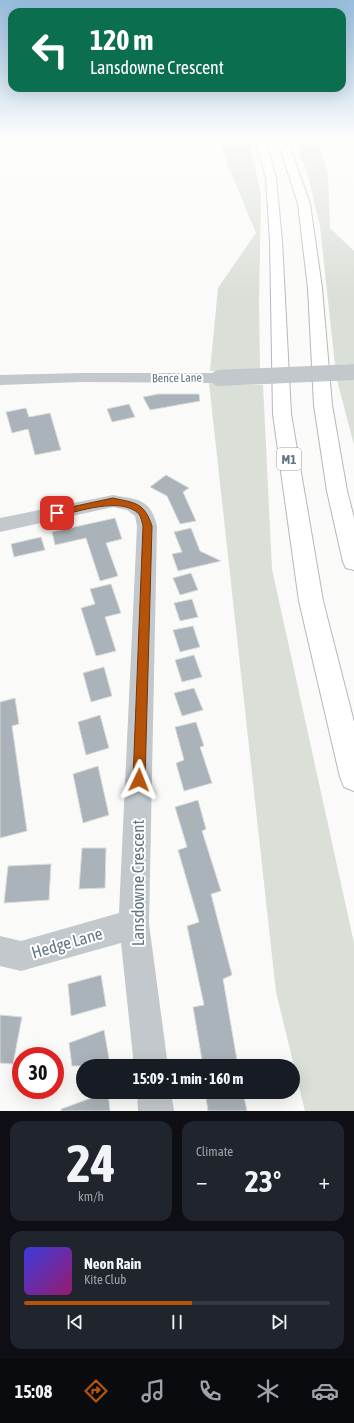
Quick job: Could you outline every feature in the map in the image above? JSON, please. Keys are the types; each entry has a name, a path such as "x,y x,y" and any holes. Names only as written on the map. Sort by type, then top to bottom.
{"highway":[{"name":"M1","path":"273,190 282,414 311,602 354,777"},
{"path":"299,190 304,204 315,288 323,405 337,491 354,562"}],"street":[{"name":"Bence Lane","path":"0,380 52,377 139,379 219,378 354,372"},
{"name":"Lansdowne Crescent","path":"0,525 113,501 133,505 144,513 147,526 134,924 150,1059"},
{"name":"Hedge Lane","path":"0,951 20,956 134,924"},
{"path":"155,1099 156,1111"}],"shaded area":[{"path":"238,190 260,190 261,194 259,301 260,370 210,371 218,288 256,233"},
{"path":"311,190 329,190 330,228 354,251 354,364 335,365 320,226"},
{"path":"354,379 354,445 337,380"},
{"path":"209,383 263,385 272,569 354,943 354,1111 305,1111 300,1090 300,1059 292,1059 276,992"}],"building":[{"path":"158,394 199,394 200,401 150,410 143,397"},
{"path":"129,404 135,417 112,422 107,409"},
{"path":"26,408 29,417 50,413 61,450 35,455 28,429 12,433 6,412"},
{"path":"166,475 189,488 183,492 196,521 180,524 167,496 150,487"},
{"path":"115,518 122,539 106,543 118,576 100,581 86,538 55,545 52,532"},
{"path":"191,528 200,551 221,561 178,571 172,554 182,552 174,532"},
{"path":"41,537 45,550 14,557 11,544"},
{"path":"191,573 198,590 180,595 173,578"},
{"path":"111,584 121,613 105,617 116,651 96,656 81,608 95,604 90,589"},
{"path":"192,599 198,617 180,621 174,603"},
{"path":"193,626 200,647 180,652 173,630"},
{"path":"194,655 202,677 182,682 175,660"},
{"path":"104,667 112,696 91,702 83,673"},
{"path":"194,688 203,710 182,716 174,693"},
{"path":"15,698 19,724 12,726 27,831 0,838 0,702"},
{"path":"100,715 109,748 86,755 78,722"},
{"path":"196,722 204,746 200,747 212,783 184,791 176,763 184,760 175,727"},
{"path":"98,766 109,815 83,823 73,774"},
{"path":"198,800 206,829 202,831 221,891 211,894 232,975 223,979 237,1059 202,1059 193,1007 204,1005 187,926 199,922 178,850 187,847 175,807"},
{"path":"82,848 106,848 105,888 79,889"},
{"path":"51,864 49,900 4,903 8,866"},
{"path":"101,975 106,1006 71,1016 68,984"},
{"path":"0,1015 22,1017 16,1047 12,1047 12,1064 0,1063"},
{"path":"104,1030 109,1059 76,1059 76,1066 72,1066 69,1043"},
{"path":"89,1099 109,1099 110,1111 61,1111 61,1109"},
{"path":"206,1099 244,1099 247,1111 208,1111"}],"route":[{"path":"57,513 113,501 133,505 144,513 147,526 139,780"}]}
